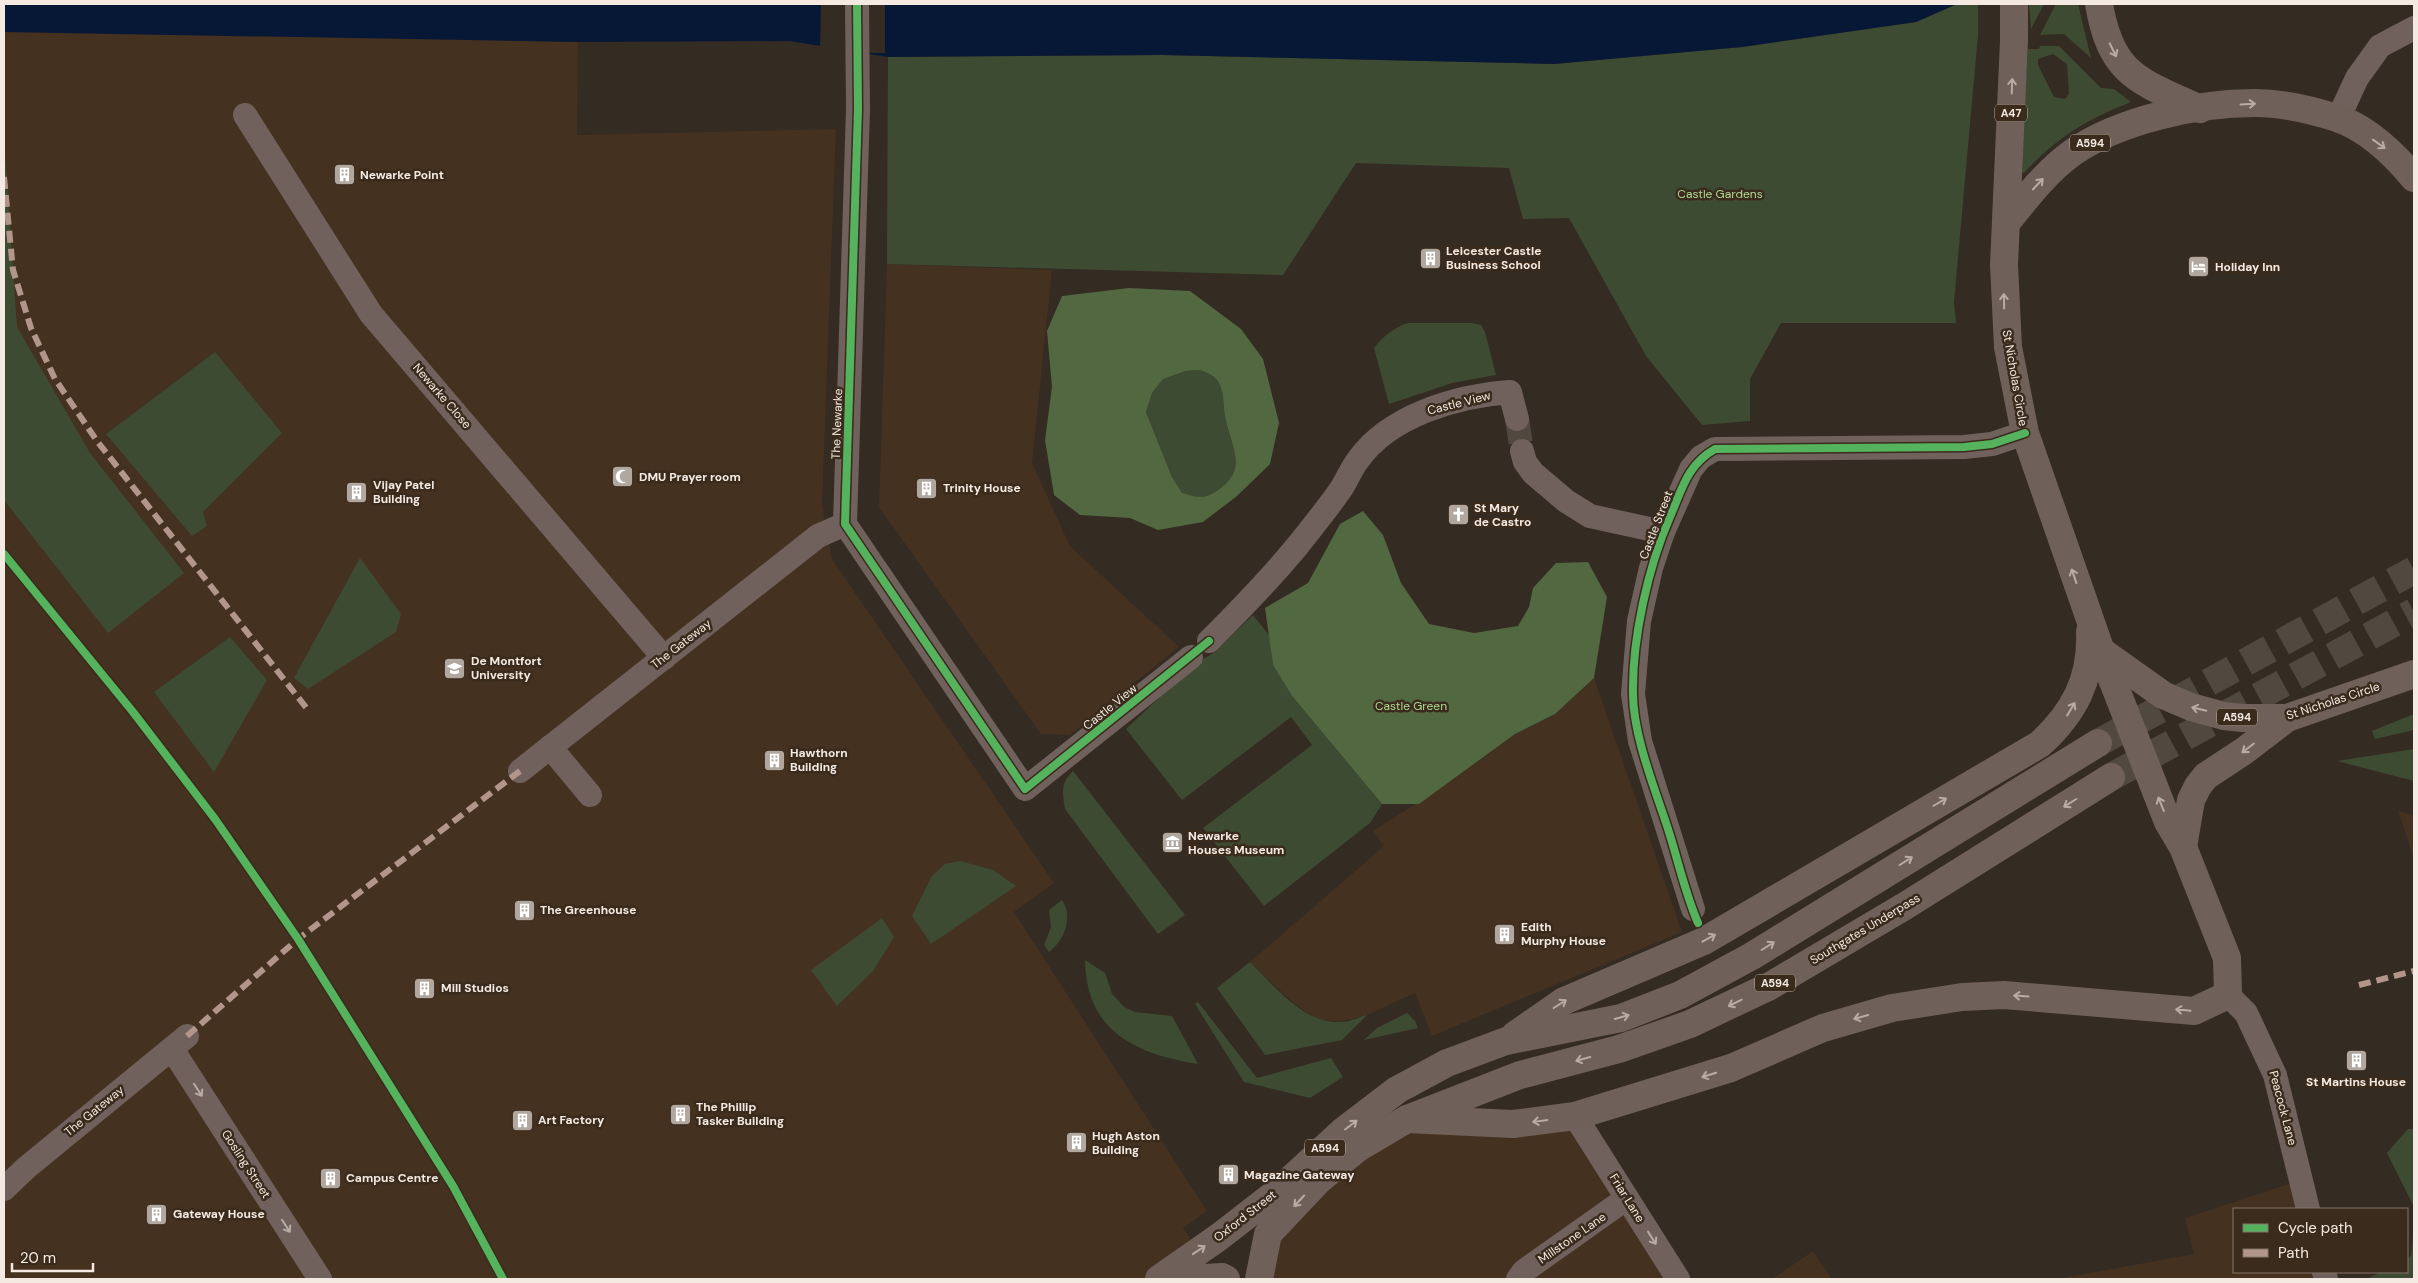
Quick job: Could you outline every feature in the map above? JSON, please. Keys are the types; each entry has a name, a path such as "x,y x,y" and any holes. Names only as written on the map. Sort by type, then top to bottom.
{"main road":[{"name":"A47","path":"2007,222 2014,4"},
{"path":"2099,4 2104,31 2111,49 2120,63 2147,85 2200,109"},
{"name":"A594","path":"2007,222 2053,168 2085,145 2125,125 2200,109 2257,103 2302,109 2338,119 2362,132 2386,149 2414,178"},
{"name":"St Nicholas Circle","path":"2007,222 2004,265 2004,310 2012,372 2025,433 2089,622 2101,651 2163,695 2191,708 2224,716 2287,718 2414,674"},
{"name":"A594","path":"1506,1042 1564,1000 1704,941 2040,744 2071,712 2078,698 2089,660 2089,622"},
{"name":"A594","path":"2101,651 2168,822 2183,847 2227,958 2228,995"},
{"name":"A594","path":"2183,847 2191,800 2206,776 2244,751 2287,718"},
{"name":"A594","path":"1506,1042 1621,1018 1680,995 1752,956 2098,743"},
{"name":"Southgates Underpass","path":"1407,1119 1520,1075 1618,1049 1690,1024 1761,990 1904,906 2111,778"},
{"path":"1407,1119 1513,1124 1575,1116 1731,1068 1823,1028 1892,1008 1962,997 2004,995 2194,1011 2228,995"},
{"name":"Oxford Street","path":"1159,1279 1219,1237 1277,1192 1342,1132 1397,1090 1447,1063 1506,1042"},
{"name":"A594","path":"1259,1279 1268,1234 1318,1180 1358,1148 1407,1119"},
{"path":"1186,1279 1222,1277 1226,1279"}],"street":[{"name":"The Newarke","path":"846,524 858,60 857,4"},
{"path":"2338,119 2357,78 2380,46 2414,28"},
{"name":"Newarke Close","path":"245,115 371,314 664,658"},
{"name":"Castle View","path":"1209,642 1253,598 1293,551 1341,489 1359,459 1390,430 1419,412 1510,392 1517,420"},
{"name":"Castle Street","path":"1693,909 1640,741 1633,694 1639,621 1652,568 1663,532 1691,469 1701,457 1715,449 1964,447 1992,444 2025,433"},
{"path":"1522,451 1525,462 1533,473 1566,501 1590,516 1663,532"},
{"name":"The Gateway","path":"520,771 818,536 846,524"},
{"name":"Castle View","path":"846,524 1025,789 1191,657"},
{"path":"550,747 590,796"},
{"name":"Peacock Lane","path":"2228,995 2246,1012 2275,1075 2308,1208"},
{"name":"The Gateway","path":"4,1189 54,1144 179,1042"},
{"name":"Gosling Street","path":"179,1042 320,1279"},
{"name":"Friar Lane","path":"1575,1116 1678,1279"},
{"name":"Millstone Lane","path":"1518,1279 1524,1271 1627,1198"}],"shaded area":[{"name":"De Montfort University","path":"4,30 578,42 577,135 836,129 822,505 832,559 1054,883 1014,912 1207,1211 1183,1228 1217,1279 4,1279"},
{"path":"887,264 1052,270 1032,463 1070,546 1179,647 1070,735 1041,734 879,507"},
{"path":"1594,678 1682,932 1432,1036 1415,993 1367,1015 1341,1022 1322,1020 1307,1013 1292,1002 1250,962 1384,846 1373,831 1453,780 1515,734 1555,714"},
{"path":"2398,811 2414,815 2414,861 2411,849"},
{"path":"1575,1116 1678,1279 1259,1279 1263,1250 1319,1180 1407,1119"},
{"path":"2301,1180 2308,1208 2233,1208 2233,1273 2324,1273 2326,1279 2057,1279 2194,1254 2185,1218"},
{"path":"1813,1251 1832,1279 1772,1279"}],"green space":[{"name":"Castle Gardens","path":"1957,4 1978,4 1978,35 1954,302 1956,323 1781,323 1750,379 1750,421 1702,425 1646,356 1569,218 1523,219 1509,168 1356,163 1283,275 887,264 888,57 1162,55 1554,64 1742,47 1916,22"},
{"path":"2029,4 2044,4 2031,29"},
{"path":"2056,4 2078,4 2091,58 2064,34 2040,35"},
{"path":"2040,46 2059,46 2101,88 2114,89 2131,102 2100,115 2073,131 2048,150 2024,173 2019,170 2028,49 2039,49","holes":["2053,54 2067,64 2069,94 2065,99 2054,97 2038,65 2038,59"]},
{"path":"4,139 17,327 90,453 184,573 108,633 4,500"},
{"path":"1129,288 1190,291 1241,329 1263,359 1279,423 1270,464 1237,496 1203,522 1158,530 1130,518 1080,515 1054,495 1045,440 1052,387 1047,331 1062,296","holes":["1200,370 1213,376 1220,385 1225,417 1235,457 1233,474 1227,482 1213,493 1201,497 1182,493 1172,477 1146,412 1152,393 1163,379 1186,371"]},
{"path":"1408,323 1472,323 1481,325 1485,332 1496,375 1452,383 1389,404 1374,348 1389,333"},
{"path":"215,352 282,433 203,512 207,526 192,536 106,434"},
{"path":"1200,370 1213,376 1220,385 1225,417 1234,448 1235,466 1233,474 1218,490 1209,495 1197,497 1182,494 1172,477 1146,412 1152,393 1163,379 1186,371"},
{"name":"Castle Green","path":"1363,511 1383,535 1401,583 1429,624 1474,633 1518,626 1529,607 1533,588 1556,563 1588,562 1607,597 1594,678 1555,714 1515,734 1419,804 1382,804 1292,696 1273,665 1265,608 1308,583 1340,524"},
{"path":"360,558 401,614 396,632 308,689 294,678"},
{"path":"1253,615 1269,635 1273,665 1292,696 1382,804 1370,823 1264,906 1203,828 1312,745 1291,717 1182,800 1126,729 1195,664 1215,652"},
{"path":"230,637 267,680 214,772 154,692"},
{"path":"2414,714 2414,730 2375,739 2372,731"},
{"path":"2414,749 2414,781 2337,761"},
{"path":"1073,771 1185,915 1158,934 1065,809 1063,788 1066,779"},
{"path":"960,861 993,870 1016,886 931,944 912,916 932,876 945,864"},
{"path":"1062,900 1067,914 1066,928 1059,942 1049,952 1044,945 1051,927 1049,910"},
{"path":"882,918 894,937 873,971 837,1006 811,970"},
{"path":"1085,960 1105,973 1112,994 1124,1007 1135,1012 1172,1016 1198,1064 1154,1054 1118,1035 1094,1005 1088,984"},
{"path":"1250,962 1279,992 1314,1017 1327,1021 1341,1022 1367,1015 1342,1040 1265,1055 1217,988"},
{"path":"1198,1002 1257,1078 1331,1058 1343,1077 1310,1098 1244,1082 1195,1004"},
{"path":"1407,1013 1415,1021 1418,1028 1364,1040 1377,1028"},
{"path":"2408,1129 2414,1129 2414,1207 2387,1153"},
{"path":"2414,1226 2414,1279 2366,1279 2379,1273 2408,1273 2408,1258 2411,1256"}],"water":[{"path":"4,4 1957,4 1916,22 1742,47 1554,64 1162,55 888,57 790,41 578,42 4,32"}],"pier":[{"path":"821,4 885,4 885,53 847,53 820,48"}],"tunnel":[{"path":"1517,419 1522,451"},
{"path":"2098,743 2414,570"},
{"path":"2111,777 2414,612"}],"marked path":[{"path":"4,177 13,270 31,328 55,379 97,441 308,710"},
{"path":"187,1036 298,939 520,771"},
{"path":"2359,985 2414,971"}],"cycle path":[{"path":"857,4 858,109 845,524 1025,789 1209,641"},
{"path":"1698,923 1646,762 1637,727 1633,694 1633,673 1638,627 1648,580 1662,537 1686,478 1698,462 1715,449 1964,447 1992,444 2025,433"},
{"path":"4,554 133,712 215,819 298,939 453,1186 503,1279"}],"place":[{"name":"Newarke Point","path":"344,175"},
{"name":"Leicester Castle Business School","path":"1430,258"},
{"name":"Holiday Inn","path":"2199,267"},
{"name":"DMU Prayer room","path":"623,477"},
{"name":"Trinity House","path":"927,488"},
{"name":"Vijay Patel Building","path":"357,492"},
{"name":"St Mary de Castro","path":"1458,515"},
{"name":"De Montfort University","path":"455,668"},
{"name":"Hawthorn Building","path":"774,760"},
{"name":"Newarke Houses Museum","path":"1172,843"},
{"name":"The Greenhouse","path":"524,910"},
{"name":"Edith Murphy House","path":"1505,934"},
{"name":"Mill Studios","path":"425,988"},
{"name":"St Martins House","path":"2356,1061"},
{"name":"The Phillip Tasker Building","path":"680,1114"},
{"name":"Art Factory","path":"522,1120"},
{"name":"Hugh Aston Building","path":"1076,1143"},
{"name":"Magazine Gateway","path":"1228,1175"},
{"name":"Campus Centre","path":"330,1178"},
{"name":"Gateway House","path":"157,1214"}]}
